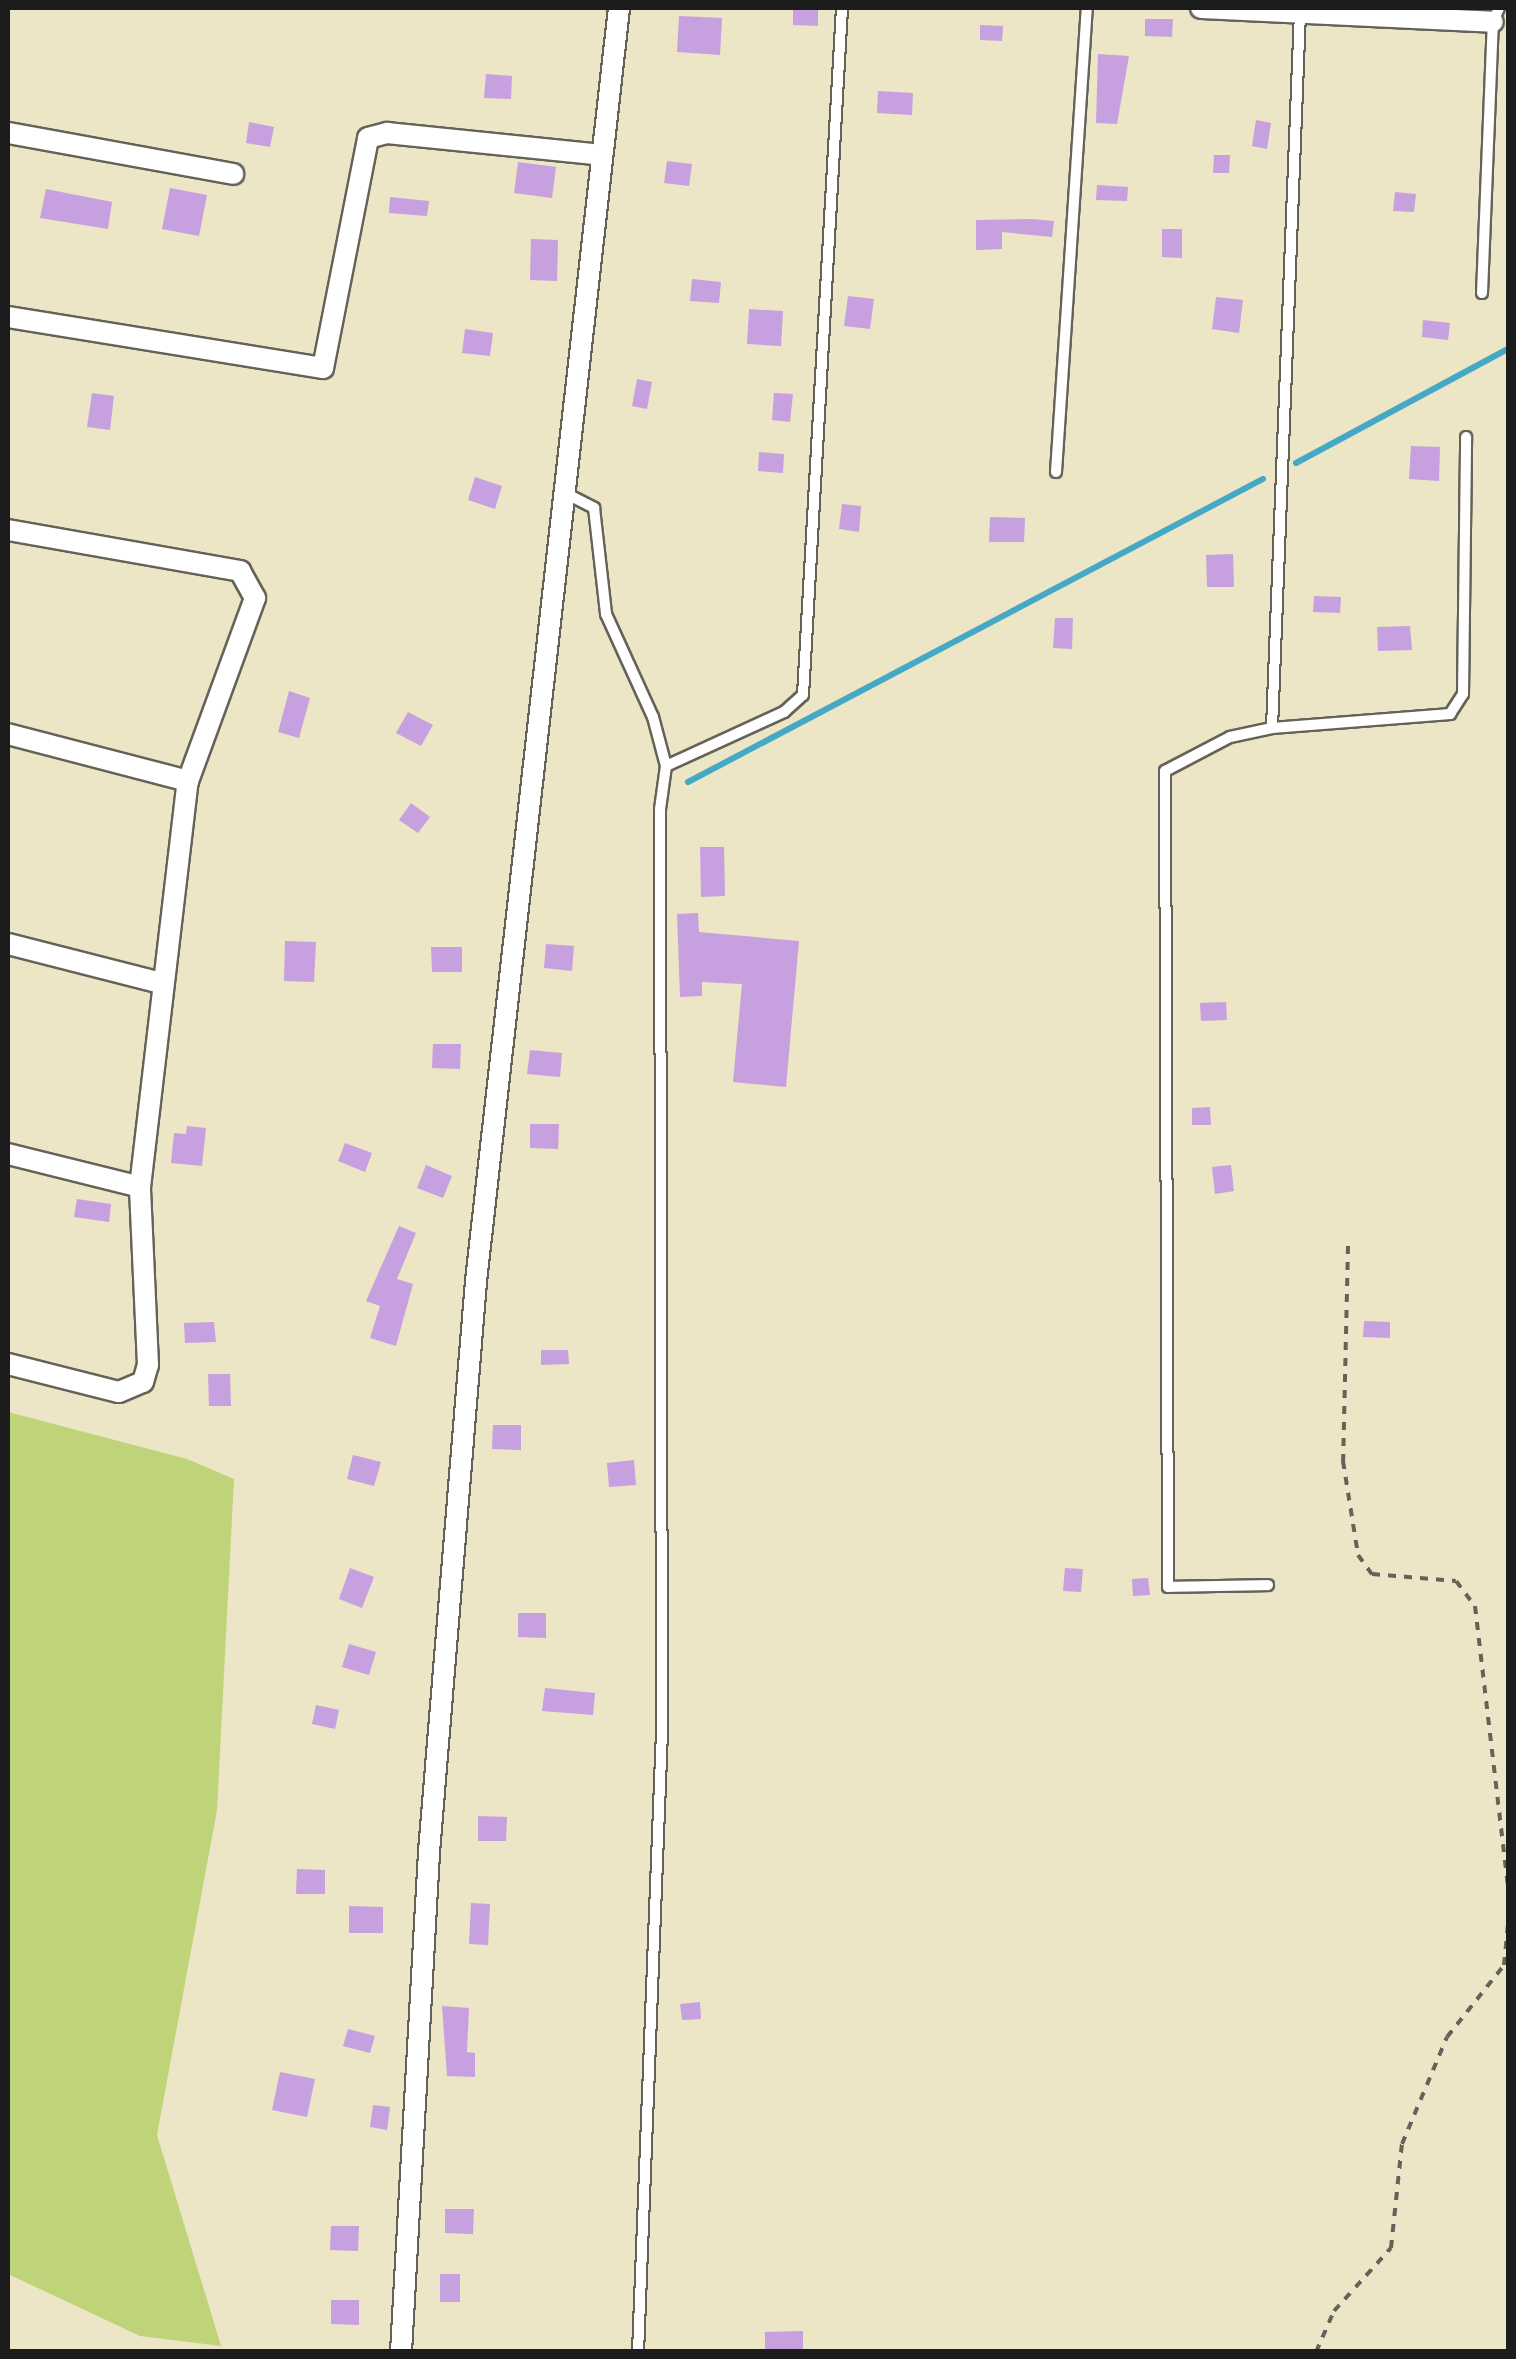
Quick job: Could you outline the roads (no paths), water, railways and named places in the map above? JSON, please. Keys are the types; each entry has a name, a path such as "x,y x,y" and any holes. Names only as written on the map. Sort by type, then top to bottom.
{"street":[{"path":"400,2352 429,1852 471,1340 502,1012 619,8"},
{"path":"1201,8 1496,15"},
{"path":"8,133 233,174"},
{"path":"8,316 323,368 368,138 387,133 602,155"},
{"path":"8,530 240,570 255,598 188,781 161,982 140,1187 143,1382 119,1392 8,1364"},
{"path":"8,734 188,781"},
{"path":"8,944 161,982"},
{"path":"8,1154 140,1187"}],"lane":[{"path":"666,766 784,712 804,695 842,8"},
{"path":"1056,472 1087,8"},
{"path":"1272,728 1300,11"},
{"path":"1482,293 1496,15"},
{"path":"1268,1585 1168,1588 1165,772 1230,737 1272,728 1450,714 1464,694 1466,438"},
{"path":"565,493 594,508 611,630 654,718 666,766 660,808 662,1731 638,2352"}],"waterway":[{"path":"1296,463 1508,349"},
{"path":"688,782 1263,479"}]}
